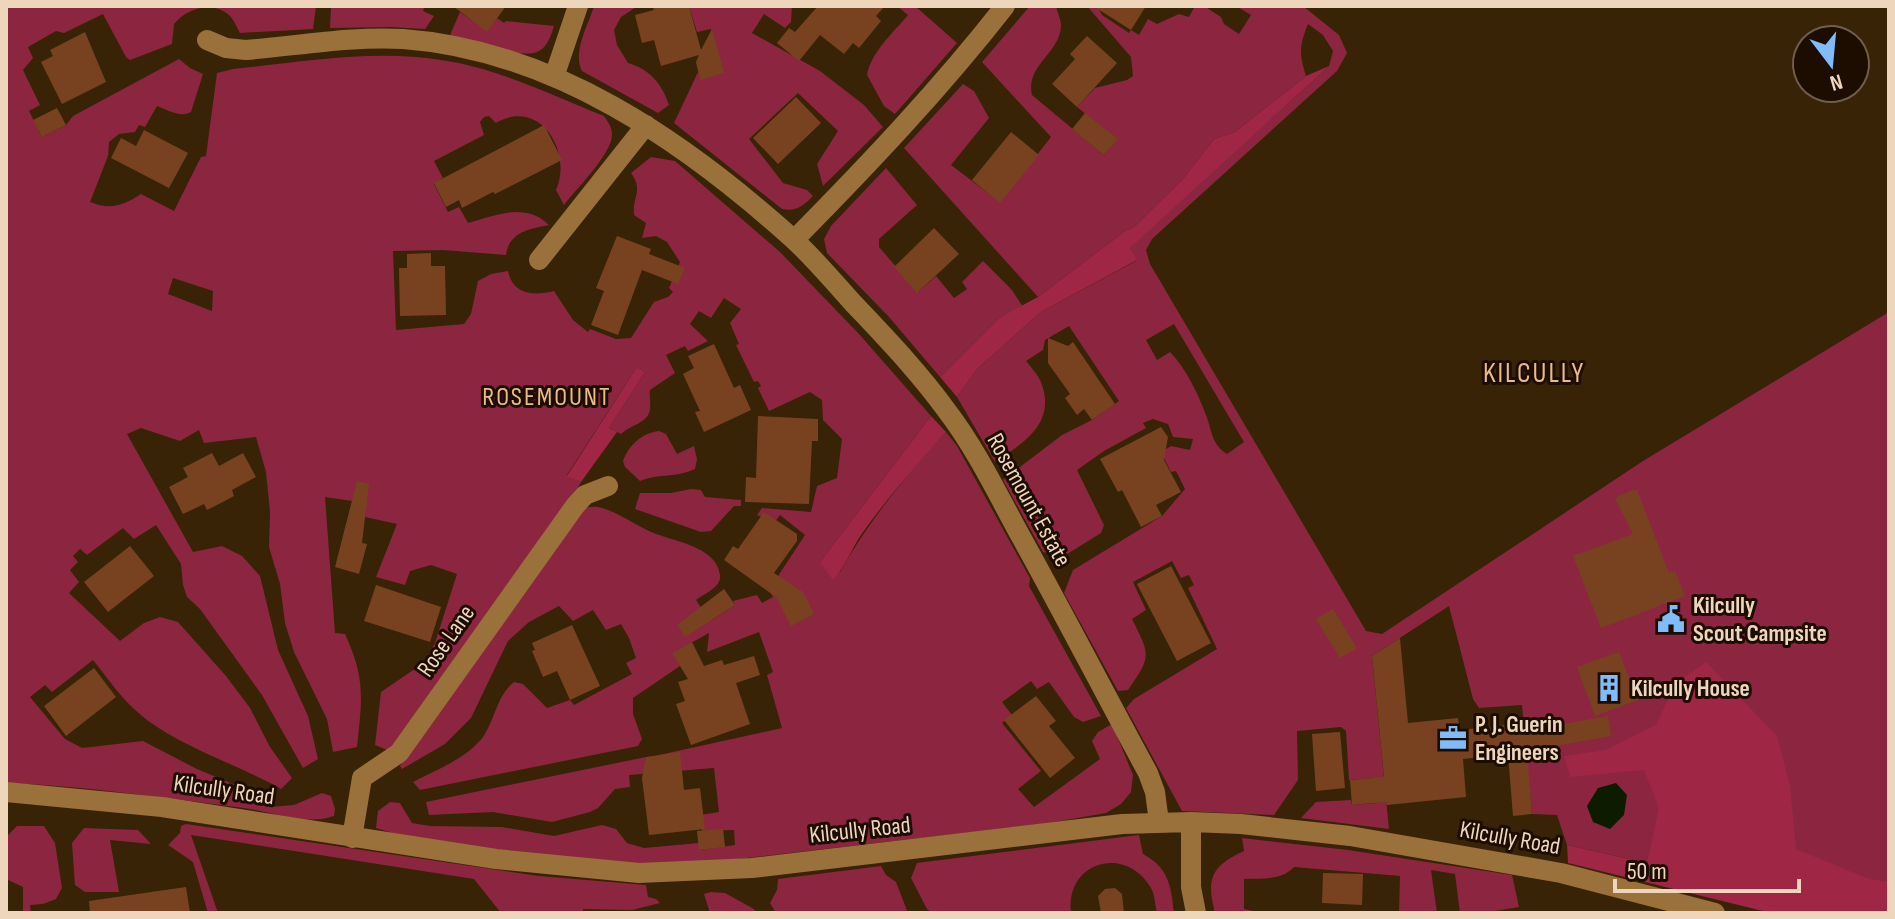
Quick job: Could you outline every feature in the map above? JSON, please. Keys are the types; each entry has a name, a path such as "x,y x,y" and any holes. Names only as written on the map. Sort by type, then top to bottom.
{"street":[{"path":"554,77 578,6"},
{"path":"794,240 884,148 1005,6"},
{"name":"Rosemount Estate","path":"207,40 226,48 246,50 404,39 461,48 554,77 597,96 682,149 794,240 924,381 973,450 1148,773 1155,792 1159,822"},
{"path":"539,260 646,125"},
{"name":"Rose Lane","path":"352,838 362,778 399,753 575,506 585,495 608,486"},
{"name":"Kilcully Road","path":"6,792 162,807 510,860 639,873 681,873 898,852 1122,824 1191,822 1286,828 1561,873 1715,913"},
{"path":"1191,822 1191,887 1196,913"}],"shaded area":[{"path":"6,6 316,6 313,29 240,33 223,11 208,7 193,10 174,24 172,44 130,60 103,14 64,33 56,31 28,47 33,58 23,70 40,105 29,111 42,137 66,125 73,116 179,59 203,74 191,112 178,114 157,106 145,127 139,125 135,132 119,134 109,142 108,156 90,202 104,206 122,204 141,194 174,211 201,157 206,156 217,73 233,69 363,56 441,60 504,76 604,116 612,134 607,151 564,205 556,190 560,160 556,145 549,132 526,117 512,117 496,123 489,116 484,117 480,122 484,135 434,161 443,178 434,184 448,212 459,207 468,223 520,212 540,218 549,225 516,236 506,255 443,250 393,251 396,330 464,324 471,314 478,281 491,274 508,271 514,285 525,292 554,291 573,320 588,332 590,329 616,339 631,338 654,302 673,292 669,288 680,262 667,242 656,236 642,238 646,223 634,215 637,184 631,173 651,157 675,161 780,252 859,334 931,416 820,562 840,572 889,499 946,432 957,446 1030,578 1029,586 1101,716 1083,722 1074,717 1049,682 1037,689 1031,681 1002,702 1012,715 1002,723 1041,771 1018,789 1034,807 1100,759 1092,741 1098,732 1112,724 1133,775 1131,792 1121,804 1106,813 1043,824 685,865 608,864 409,838 376,828 378,811 390,802 400,803 412,823 430,826 502,827 554,836 602,825 616,829 627,843 644,848 699,843 700,850 735,845 734,830 702,831 700,815 719,812 714,768 629,775 630,787 615,789 598,808 552,822 493,812 429,815 426,802 646,757 645,766 657,764 659,755 782,728 767,675 773,672 759,632 707,652 709,633 673,653 680,666 633,698 633,714 642,739 638,746 420,790 413,782 460,757 483,737 504,694 514,682 523,684 547,708 570,700 574,705 632,674 626,663 636,658 621,624 606,630 593,610 573,621 559,606 529,622 508,641 471,718 445,744 402,769 400,766 407,751 579,508 605,509 710,557 717,565 720,579 715,587 696,600 710,621 735,605 733,601 757,595 762,603 773,597 771,593 778,576 805,535 780,515 774,523 757,515 762,508 811,512 817,486 837,478 842,439 823,420 822,400 810,392 769,411 758,388 761,386 758,381 754,382 736,345 739,344 730,323 741,309 724,298 711,318 699,311 690,324 708,341 688,351 685,346 666,355 675,373 650,390 650,409 646,418 621,434 609,428 645,372 637,367 567,475 581,482 570,502 395,753 375,745 381,692 425,662 435,643 457,574 431,565 410,571 405,585 376,577 397,524 365,517 366,503 325,497 335,633 345,634 361,690 357,747 333,752 327,719 294,652 285,623 280,584 269,547 266,472 256,437 204,443 199,430 180,441 141,428 127,434 193,552 222,546 242,556 260,576 278,650 308,716 318,759 303,768 262,695 200,609 187,597 181,564 156,525 134,539 123,528 87,555 80,549 73,556 78,562 70,570 79,582 69,593 120,641 144,623 160,617 178,622 250,708 270,747 292,778 281,789 165,732 128,703 93,660 52,692 45,685 30,697 65,739 82,748 143,741 197,769 273,801 270,807 294,805 322,793 331,796 334,816 301,819 155,796 6,783","holes":["173,278 213,291 212,311 168,294"]},
{"path":"331,6 425,6 423,11 434,16 425,29 330,28"},
{"path":"594,6 638,6 621,17 614,30 617,45 628,63 649,73 663,90 669,105 658,113 582,71 579,64 580,47"},
{"path":"689,6 792,6 791,22 785,28 764,14 752,33 820,71 864,105 883,127 823,186 817,164 838,131 798,93 749,139 783,183 807,190 813,196 799,207 782,209 674,123 698,72 700,79 723,73 711,29 697,32"},
{"path":"897,6 915,6 957,43 895,114 884,106 867,75 878,50 908,15"},
{"path":"1030,6 1056,6 1061,23 1059,35 1034,75 1032,95 1104,155 1117,139 1077,107 1095,88 1133,76 1131,57 1087,6 1097,6 1102,15 1129,33 1131,30 1139,35 1148,19 1157,24 1179,14 1189,17 1195,6 1204,6 1239,34 1251,15 1236,6 1303,6 1339,35 1347,53 1337,71 1152,239 1146,250 1150,264 1366,631 1382,634 1643,461 1889,312 1889,913 1771,913 1647,863 1567,845 1557,815 1532,814 1522,705 1479,708 1473,699 1449,606 1372,656 1389,829 1301,818 1316,802 1351,800 1352,805 1377,803 1374,778 1349,780 1346,731 1341,727 1297,731 1298,780 1274,815 1182,811 1126,708 1134,699 1217,649 1188,588 1194,585 1189,575 1181,578 1172,561 1133,582 1146,610 1132,619 1146,655 1141,670 1128,690 1118,691 1064,593 1073,570 1162,516 1185,489 1176,471 1171,472 1161,452 1171,446 1190,450 1193,439 1173,437 1168,424 1153,419 1143,423 1146,428 1077,470 1104,525 1101,533 1064,556 1043,552 1003,480 1062,435 1092,420 1119,401 1069,326 1045,340 1043,350 1026,361 1041,382 1045,397 1041,421 1026,439 995,462 957,397 977,369 1041,312 1136,261 1129,248 1329,66 1333,51 1323,35 1308,24 1301,50 1306,76 1235,132 1214,139 1182,180 1134,227 1038,297 904,148 963,84 974,91 989,118 951,165 1000,202 1051,137 982,62","holes":["1174,324 1244,442 1227,454 1222,450 1181,366 1170,352 1157,360 1146,340"]},
{"path":"460,12 487,31 497,18 504,23 554,26 543,48 537,52 519,53 450,35"},
{"path":"1329,66 1130,248 1137,260 1041,312 977,369 957,397 940,377 999,318 1038,297 1134,227 1182,180 1214,139 1235,132 1306,76"},
{"path":"886,168 917,205 879,239 879,247 918,292 936,276 954,298 967,289 962,282 983,261 1012,290 1023,307 999,318 940,377 889,317 827,253 824,239 831,226"},
{"path":"637,367 645,372 609,428 617,432 581,482 567,476"},
{"path":"931,416 946,432 879,511 833,580 820,562"},
{"path":"659,431 666,434 677,454 694,446 697,459 695,469 640,481 623,461 637,441"},
{"path":"701,490 705,497 741,500 741,506 734,506 711,531 701,532 635,509 640,493 671,493"},
{"path":"1706,662 1777,736 1790,786 1796,849 1869,879 1889,882 1889,913 1771,913 1568,863 1567,845 1647,863 1659,808 1644,770 1570,777 1564,756 1606,750 1656,725 1675,684"},
{"path":"1616,783 1627,795 1624,815 1610,829 1593,822 1587,806 1598,788"},
{"path":"186,824 539,876 646,885 648,897 660,903 632,910 501,913 474,879 191,835 218,913 208,913 193,862 168,845 180,833 181,826"},
{"path":"17,826 44,826 55,843 62,888 56,899 30,905 31,913 23,913 23,887 6,879 6,837"},
{"path":"84,828 138,830 151,844 110,840 119,892 85,892 75,885 72,843"},
{"path":"1139,835 1143,854 1158,865 1167,879 1174,913 1157,913 1151,888 1140,874 1127,866 1113,863 1087,871 1077,881 1071,913 932,913 911,878 917,863"},
{"path":"1242,838 1348,850 1512,875 1519,907 1460,913 1455,874 1431,870 1437,913 1399,913 1400,876 1294,867 1277,877 1244,879 1244,909 1262,913 1215,913 1211,891 1214,875 1224,862 1244,851"},
{"path":"881,866 886,875 896,882 908,913 776,913 770,903 777,890 778,879"},
{"path":"725,893 756,913 710,913 704,894"}],"building":[{"path":"453,6 506,6 487,32"},
{"path":"652,6 689,6 701,50 712,29 724,73 700,80 696,62 699,55 661,66 654,40 642,43 635,15 654,10"},
{"path":"818,6 885,6 876,16 881,21 859,48 853,43 844,54 820,35 799,61 777,43 789,28 795,32"},
{"path":"1093,6 1146,6 1131,30"},
{"path":"85,32 106,82 62,104 41,62 53,56 50,50"},
{"path":"1087,36 1117,63 1077,107 1052,84 1075,59 1070,54"},
{"path":"796,97 821,123 778,164 753,138"},
{"path":"57,108 66,125 42,137 33,120"},
{"path":"1085,113 1118,139 1104,155 1072,129"},
{"path":"544,125 562,160 462,208 459,200 446,207 434,183"},
{"path":"144,130 188,153 169,188 111,158 121,138 136,146"},
{"path":"1011,132 1039,155 1000,203 972,180"},
{"path":"934,228 959,254 917,293 894,267"},
{"path":"617,236 651,249 649,254 685,268 678,284 642,270 618,335 591,325 604,291 596,288"},
{"path":"431,253 431,266 445,266 446,315 400,316 399,268 407,268 407,254"},
{"path":"1048,338 1068,346 1073,342 1115,404 1092,420 1084,409 1077,415 1065,398 1070,394 1048,363"},
{"path":"714,344 734,388 740,385 751,410 704,432 695,412 700,411 683,374 694,368 688,356"},
{"path":"758,416 818,419 818,441 812,441 809,504 745,502 746,477 756,478"},
{"path":"1161,427 1168,437 1164,460 1181,492 1156,505 1162,516 1141,527 1122,490 1118,492 1100,459"},
{"path":"212,453 219,466 243,453 256,477 232,490 234,496 219,504 207,510 204,504 183,514 169,487 188,477 183,468"},
{"path":"357,481 369,484 362,543 367,544 359,574 335,567"},
{"path":"1637,490 1669,573 1675,571 1685,596 1601,628 1573,556 1633,534 1615,498"},
{"path":"764,512 797,534 797,541 774,573 803,592 814,614 791,626 776,597 724,560 733,546 738,549"},
{"path":"130,546 154,576 108,612 84,582"},
{"path":"1171,566 1211,643 1177,661 1137,584"},
{"path":"376,585 441,607 430,642 364,621"},
{"path":"724,589 735,605 685,637 677,625"},
{"path":"1333,609 1357,648 1340,658 1316,619"},
{"path":"572,625 600,686 570,700 557,671 543,677 532,651 535,650 532,643"},
{"path":"1400,638 1408,723 1458,718 1460,730 1524,723 1525,731 1608,716 1611,736 1527,751 1532,814 1513,816 1508,754 1463,759 1466,797 1387,805 1386,802 1352,805 1350,780 1384,777 1372,656"},
{"path":"692,642 704,666 722,660 724,665 754,656 760,675 736,683 750,724 691,745 676,704 685,701 678,682 688,679 672,653"},
{"name":"Kilcully House","path":"1619,652 1638,700 1595,716 1577,667"},
{"path":"94,668 116,697 66,736 44,706"},
{"path":"1036,696 1056,721 1049,726 1075,758 1050,778 1004,720"},
{"path":"1340,732 1345,788 1316,791 1312,734"},
{"path":"680,752 684,790 700,788 705,829 649,835 642,778 646,757"},
{"path":"723,829 725,847 699,850 697,831"},
{"path":"1323,873 1363,874 1362,905 1322,903"},
{"path":"186,887 190,913 90,913 89,901"},
{"path":"1115,888 1122,894 1124,913 1101,913 1098,896 1105,889"}],"place":[{"name":"Kilcully Scout Campsite","path":"1671,619"},
{"name":"Kilcully House","path":"1609,688"},
{"name":"P. J. Guerin Engineers","path":"1453,738"}],"district":[{"name":"KILCULLY","path":"1534,373"},
{"name":"ROSEMOUNT","path":"547,397"}]}
